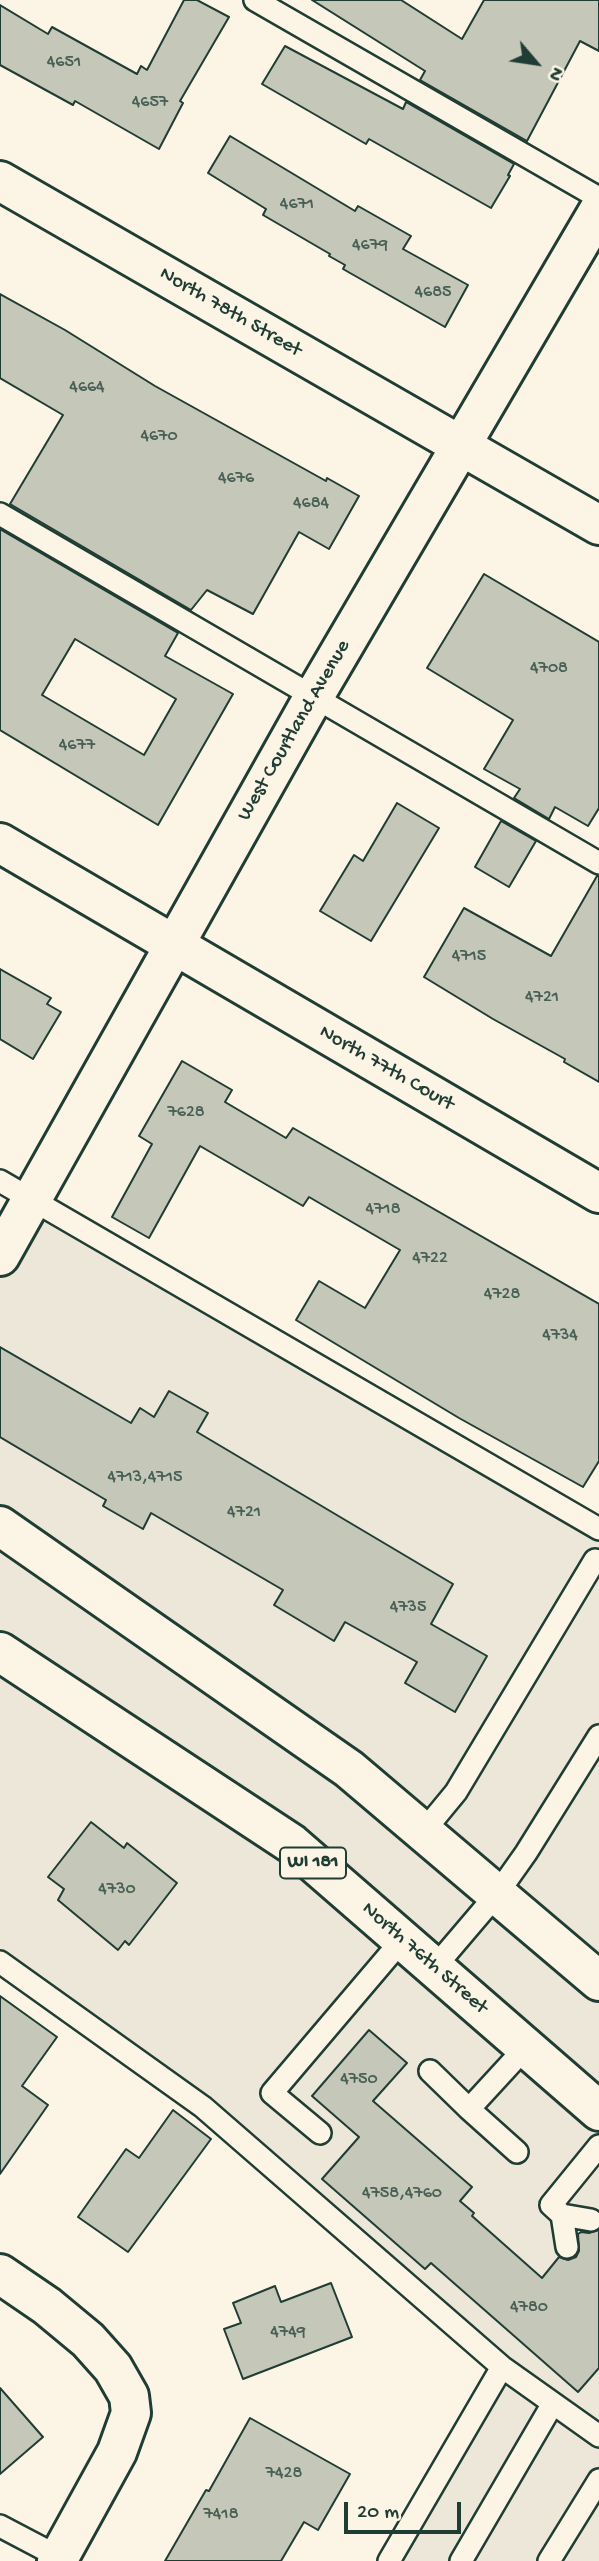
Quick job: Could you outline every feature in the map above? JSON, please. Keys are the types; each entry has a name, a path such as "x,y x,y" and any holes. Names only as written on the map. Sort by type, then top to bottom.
{"street":[{"name":"North 78th Street","path":"0,181 599,525"},
{"name":"West Courtland Avenue","path":"0,1256 16,1190 174,944 313,698 599,211"},
{"name":"North 77th Court","path":"0,843 599,1193"},
{"path":"0,1527 349,1769 599,1981"},
{"name":"North 76th Street","path":"0,1652 292,1844 599,2111"},
{"path":"0,2274 47,2306 88,2340 113,2368 130,2396 131,2413 117,2452 58,2559"}],"lane":[{"path":"255,0 599,198"},
{"path":"0,514 599,863"},
{"path":"16,1190 599,1529"},
{"path":"423,1832 456,1792 595,1560 599,1562"},
{"path":"435,1968 526,1853 599,1736"},
{"path":"320,2133 272,2093 402,1940"},
{"path":"0,1962 203,2107 502,2367 599,2436"},
{"path":"469,2109 526,2048"},
{"path":"430,2071 517,2152"},
{"path":"591,2220 562,2215 551,2205 599,2146"},
{"path":"562,2215 567,2247"},
{"path":"389,2561 502,2367"},
{"path":"461,2561 552,2405"},
{"path":"550,2561 599,2480"},
{"path":"0,2526 58,2559"}],"shaded area":[{"path":"32,1200 599,1529 599,2561 391,2561 495,2376 205,2103 0,1961 0,1264"}],"building":[{"path":"184,0 197,0 229,17 180,101 183,103 159,149 75,101 73,105 0,65 0,5 48,34 52,27 137,74 141,66 147,70"},
{"path":"312,0 401,0 462,39 484,0 599,0 599,51 580,41 527,141 420,80 425,71"},
{"path":"285,46 403,109 406,102 514,164 491,208 369,139 366,144 262,84"},
{"path":"230,136 355,211 358,206 411,236 403,249 468,285 445,327 343,269 345,265 329,256 330,254 263,215 266,209 208,173"},
{"path":"0,294 65,330 155,386 326,481 327,478 359,496 329,549 299,532 253,614 207,590 191,610 10,504 63,415 0,378"},
{"path":"0,529 178,633 165,656 233,694 158,825 0,730","holes":["75,639 176,699 144,755 42,695"]},
{"path":"484,574 599,642 599,808 588,826 555,807 549,819 514,798 520,789 484,769 513,720 427,668"},
{"path":"397,803 439,828 371,941 320,911 354,855 363,861"},
{"path":"501,821 536,841 509,887 475,867"},
{"path":"597,876 599,1082 564,1062 565,1059 424,977 464,908 551,956"},
{"path":"0,969 51,998 47,1004 61,1012 33,1059 0,1039"},
{"path":"182,1061 232,1090 225,1102 286,1138 293,1128 599,1304 599,1461 583,1487 459,1418 296,1320 319,1281 365,1308 400,1250 309,1197 303,1206 200,1146 149,1238 112,1217 152,1144 139,1136"},
{"path":"0,1347 131,1423 140,1408 154,1417 169,1391 208,1413 197,1432 453,1584 431,1624 487,1656 455,1712 405,1683 417,1662 345,1622 334,1641 274,1605 283,1590 151,1513 143,1529 103,1506 106,1500 0,1437"},
{"path":"91,1822 124,1848 127,1843 177,1883 129,1945 125,1941 118,1950 58,1900 64,1889 48,1877"},
{"path":"0,1996 57,2037 22,2086 48,2105 0,2174"},
{"path":"369,2030 407,2063 373,2101 472,2187 460,2201 474,2213 472,2216 542,2278 559,2257 568,2260 576,2257 579,2251 578,2234 599,2230 599,2368 578,2392 431,2263 425,2269 322,2179 359,2137 312,2096"},
{"path":"173,2110 211,2139 128,2252 78,2217 126,2149 139,2158"},
{"path":"331,2283 352,2337 243,2379 224,2329 241,2323 233,2303 275,2286 281,2302"},
{"path":"0,2388 43,2437 0,2474"},
{"path":"250,2418 350,2474 318,2530 304,2522 281,2561 165,2561 206,2490 209,2491"}]}
